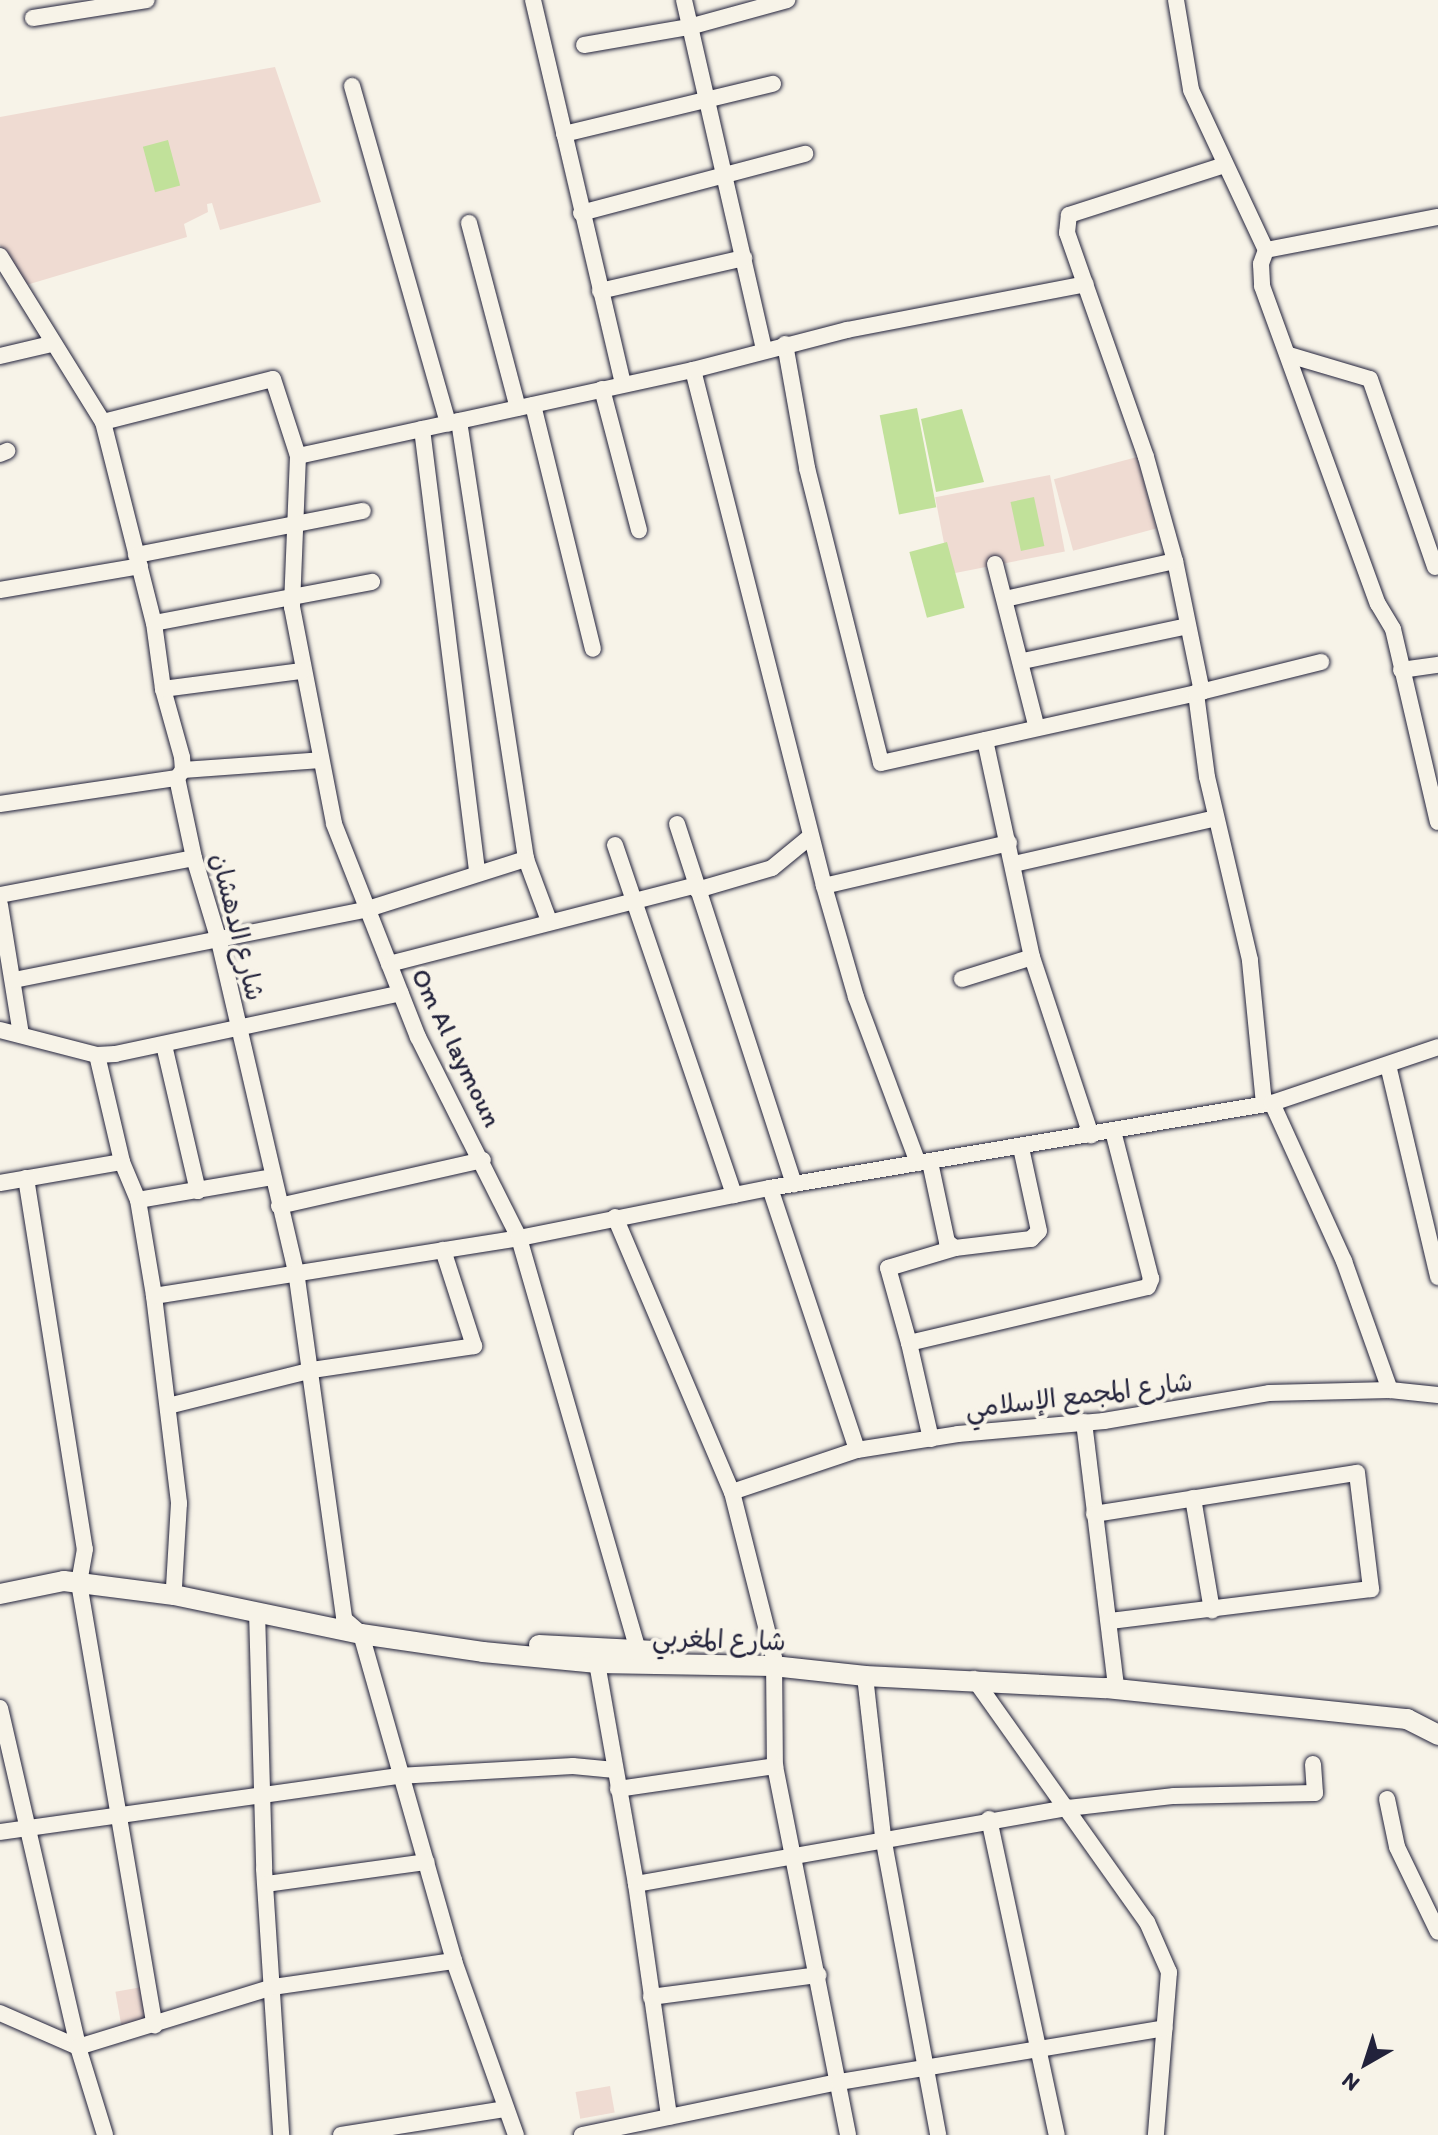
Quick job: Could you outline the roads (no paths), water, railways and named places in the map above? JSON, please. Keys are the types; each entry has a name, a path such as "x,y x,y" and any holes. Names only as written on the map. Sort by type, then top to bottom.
{"main road":[{"name":"شارع المغربي","path":"0,1581 51,1570 361,1634 597,1663 774,1662 865,1676 974,1679 1307,1706 1407,1719 1438,1734"},
{"name":"شارع المغربي","path":"0,1594 80,1577 174,1586 483,1642 638,1650 774,1662 1115,1680 1388,1704 1438,1734"}],"street":[{"path":"33,18 147,0"},
{"path":"533,0 623,384"},
{"path":"684,0 706,102 727,175 764,349"},
{"path":"584,45 689,27 787,0"},
{"path":"1176,0 1191,90 1266,250 1262,286 1378,604 1393,629 1438,822"},
{"path":"564,134 773,84"},
{"path":"352,86 454,422 526,859 549,921"},
{"path":"581,213 805,154"},
{"path":"1225,165 1069,215 1067,233 1141,442 1175,561 1199,692 1216,818 1250,960 1268,1103 1344,1261 1390,1390"},
{"path":"1266,250 1438,217"},
{"path":"469,223 526,406 593,649"},
{"name":"شارع الدهشان","path":"0,256 51,344 103,422 154,623 194,858 219,941 296,1271 312,1370 315,1430 344,1619"},
{"path":"600,291 744,258"},
{"path":"298,456 693,370 785,344 1086,284"},
{"path":"0,356 51,344"},
{"path":"785,344 810,483 881,763 1321,662"},
{"path":"1289,355 1370,379 1435,567"},
{"path":"693,370 811,836 856,997 924,1162 947,1242 955,1248"},
{"name":"Om Al laymoun","path":"103,422 273,379 298,456 298,527 293,596 302,671 334,824 401,993 519,1238 638,1650"},
{"path":"602,389 639,530"},
{"path":"422,429 477,873"},
{"path":"0,590 363,511"},
{"path":"1005,599 1175,561"},
{"path":"995,564 1023,661 1036,725"},
{"path":"154,623 372,582"},
{"path":"1023,661 1187,626"},
{"path":"1401,670 1438,665"},
{"path":"163,689 302,671"},
{"path":"985,740 1032,957 1091,1135"},
{"path":"0,804 180,774 321,760"},
{"path":"1014,864 1216,818"},
{"path":"677,824 794,1184"},
{"path":"389,964 549,921 772,868 811,836"},
{"path":"824,886 1009,843"},
{"path":"615,845 734,1195"},
{"path":"0,895 194,858"},
{"path":"14,980 368,909 526,859"},
{"path":"0,905 21,1034"},
{"path":"962,979 1032,957"},
{"path":"0,1030 97,1055 164,1045 401,993"},
{"path":"164,1045 198,1191"},
{"path":"154,1296 296,1271 519,1238 770,1188 1021,1148 1268,1103 1438,1047"},
{"path":"97,1055 122,1162 138,1200 154,1296 179,1503 174,1586"},
{"path":"1388,1065 1438,1277"},
{"path":"909,1343 1148,1287 1151,1279 1113,1131"},
{"path":"931,1439 888,1268 955,1248 1036,1236 1021,1148"},
{"path":"279,1206 483,1160"},
{"path":"0,1183 122,1162"},
{"path":"138,1200 272,1177"},
{"path":"26,1178 85,1549 80,1577 116,1814 155,2026"},
{"path":"770,1188 857,1450"},
{"path":"615,1217 732,1492 774,1662 775,1766 819,1975 848,2135"},
{"path":"168,1406 312,1370 474,1346 443,1250"},
{"name":"شارع المجمع الإسلامي","path":"732,1492 857,1450 931,1439 1084,1422 1269,1393 1390,1390 1438,1395"},
{"path":"1084,1422 1115,1680"},
{"path":"1094,1514 1357,1473 1371,1589 1110,1621"},
{"path":"1193,1498 1212,1610"},
{"path":"257,1611 266,1884 281,2135"},
{"path":"344,1619 361,1634 398,1776 427,1862 454,1961 516,2135"},
{"path":"597,1663 636,1884 669,2117"},
{"path":"865,1676 883,1837 938,2135"},
{"path":"974,1679 1147,1922 1169,1972 1156,2135"},
{"path":"0,1708 31,1828 78,2047 105,2135"},
{"path":"636,1884 883,1837 1068,1808 1174,1796 1315,1793 1313,1764"},
{"path":"0,1832 398,1776 573,1766 615,1770"},
{"path":"618,1789 775,1766"},
{"path":"1387,1799 1397,1847 1438,1932"},
{"path":"989,1819 1057,2135"},
{"path":"266,1884 427,1862"},
{"path":"0,2013 78,2047 155,2026 273,1987 454,1961"},
{"path":"651,1997 819,1975"},
{"path":"582,2135 618,2132 669,2117 839,2082 1165,2028"},
{"path":"341,2135 506,2109"}]}
